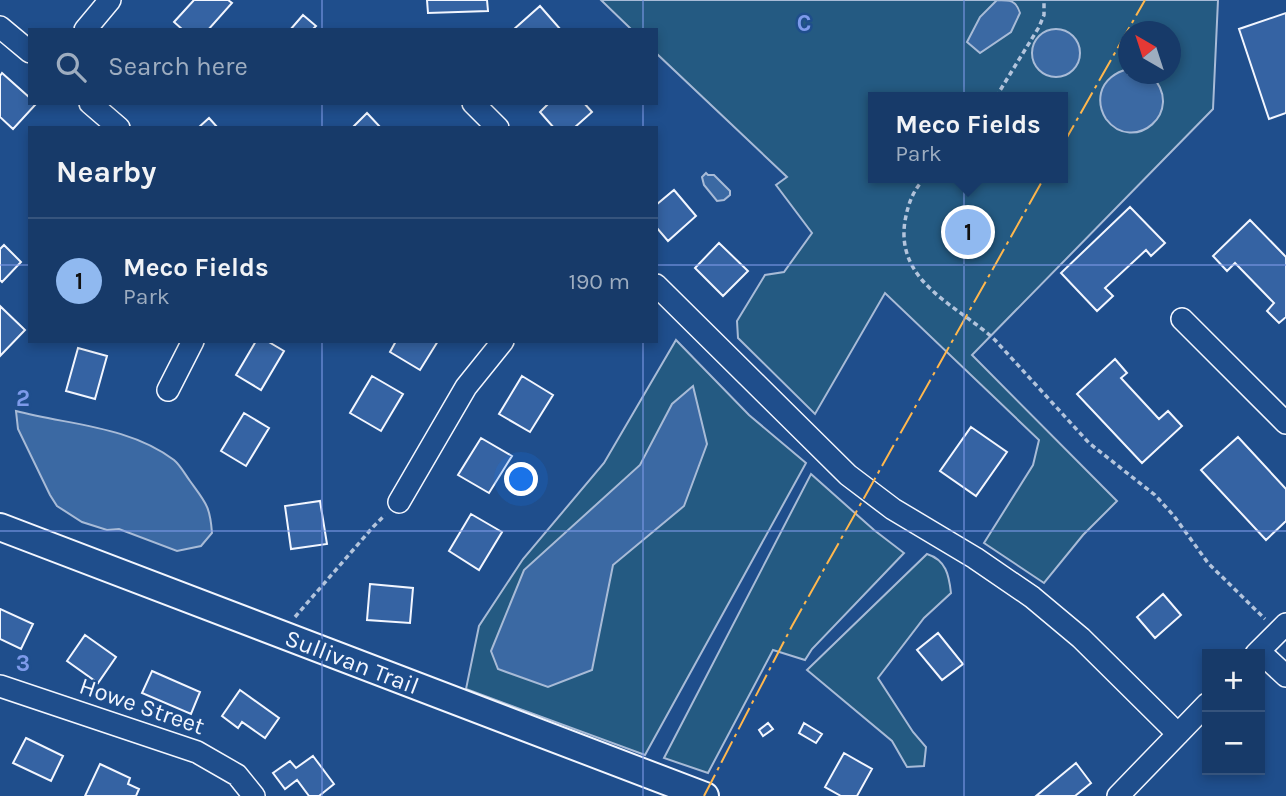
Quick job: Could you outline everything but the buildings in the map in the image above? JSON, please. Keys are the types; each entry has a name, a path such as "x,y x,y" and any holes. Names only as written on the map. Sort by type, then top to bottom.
{"main road":[{"name":"Sullivan Trail","path":"0,527 705,796"}],"street":[{"path":"87,28 110,0"},
{"path":"0,27 28,50"},
{"path":"92,105 117,126"},
{"path":"475,105 496,126"},
{"path":"658,287 848,475 892,509 975,558 1032,597 1081,638 1178,734"},
{"path":"1182,319 1283,414"},
{"path":"168,390 192,343"},
{"path":"399,502 466,387 501,343"},
{"path":"1262,649 1282,628"},
{"path":"1265,659 1286,677"},
{"name":"Howe Street","path":"0,686 197,752 237,775 254,796"},
{"path":"1118,796 1202,709"}],"path":[{"path":"999,92 1039,27 1044,15 1044,0"},
{"path":"921,183 910,198 904,227 908,255 921,279 944,303 984,330 1089,443 1155,495 1208,563 1282,628"},
{"path":"280,634 373,527 399,502"}],"shaded area":[{"path":"601,0 1218,0 1213,109 972,355 1117,501 1083,535 1044,583 984,543 1033,465 1039,440 885,293 815,414 738,338 737,321 765,275 784,272 812,233 776,185 787,177 658,55 658,28 630,28"},
{"path":"997,0 1012,2 1017,5 1020,13 1011,32 980,53 967,42 980,17"},
{"path":"1056,29 1073,36 1080,53 1073,70 1056,77 1039,70 1032,53 1039,36"},
{"path":"1118,73 1118,84 1157,84 1161,89 1163,103 1160,115 1142,131 1129,133 1117,129 1106,119 1100,100 1101,93"},
{"path":"706,173 714,175 730,191 730,195 717,201 704,185 702,177"},
{"path":"676,340 749,415 806,463 645,755 466,689 479,626 523,559 604,463"},
{"path":"693,386 707,444 684,506 613,565 592,670 548,687 498,669 491,651 524,570 640,465 672,404"},
{"path":"16,411 118,433 156,449 176,462 203,500 210,517 212,533 201,546 177,551 119,529 107,530 82,522 57,506 50,495 18,429"},
{"path":"811,474 904,553 812,649 805,660 773,650 708,773 664,758"},
{"path":"927,554 942,564 951,593 924,618 878,678 913,732 926,747 924,766 907,767 892,741 807,670"}],"power":[{"path":"1068,135 1145,0"},
{"path":"704,796 792,626 1041,183"}],"place":[{"name":"Meco Fields","path":"968,232"}]}
